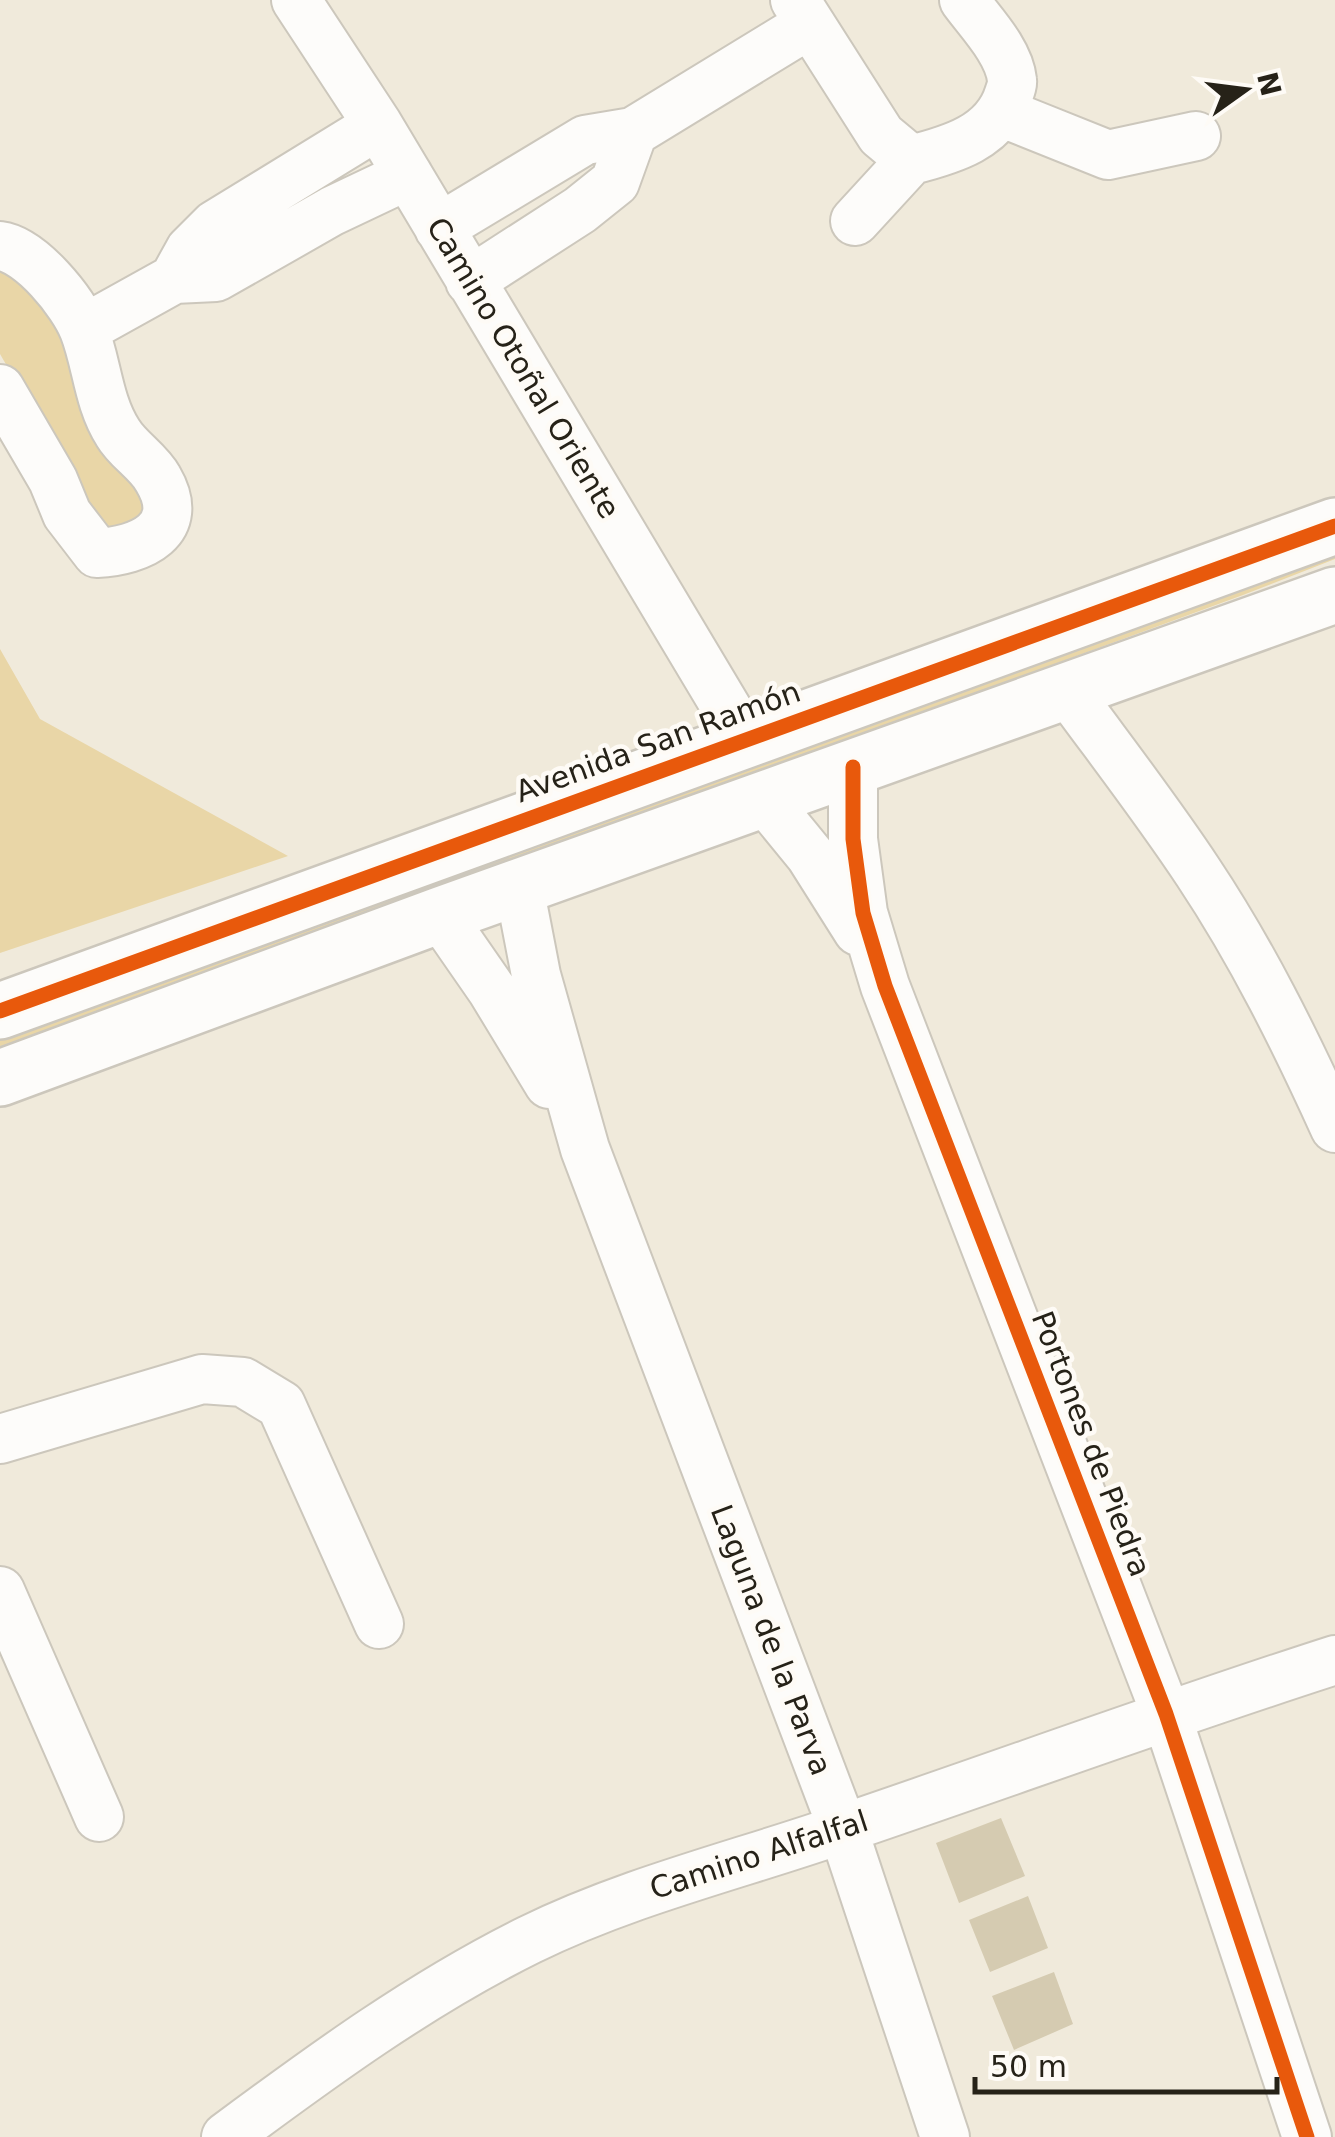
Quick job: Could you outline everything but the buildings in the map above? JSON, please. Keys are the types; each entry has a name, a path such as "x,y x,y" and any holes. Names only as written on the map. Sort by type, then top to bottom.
{"street":[{"name":"Camino Otoñal Oriente","path":"296,0 408,175 745,739"},
{"path":"855,221 911,160 945,152 987,130 1004,113 1013,81 999,47 964,0"},
{"path":"439,228 585,140 633,132 801,12 881,135 911,160"},
{"path":"1004,113 1108,154 1196,136"},
{"path":"174,279 190,250 215,225 378,126"},
{"path":"470,281 580,210 615,182 633,132"},
{"path":"84,329 174,279 216,277 332,211 408,175"},
{"path":"0,246 12,248 45,272 84,329 95,376 118,433 158,479 167,500 164,522 141,546 98,553 82,537 0,389"},
{"name":"Avenida San Ramón","path":"0,1012 1335,526"},
{"path":"0,1078 440,915 1335,594"},
{"path":"1068,692 1160,817 1227,918 1285,1022 1335,1128"},
{"name":"Portones de Piedra","path":"853,767 852,839 864,913 885,986"},
{"name":"Portones de Piedra","path":"765,800 810,855 852,917 885,986 1166,1714 1308,2137"},
{"name":"Laguna de la Parva","path":"519,887 545,1010 585,1149 843,1829 944,2137"},
{"name":"Laguna de la Parva","path":"440,915 540,1068 585,1149"},
{"path":"0,1439 202,1379 243,1382 282,1405 379,1624"},
{"path":"0,1591 99,1817"},
{"name":"Camino Alfalfal","path":"226,2137 399,2014 531,1939 605,1906 843,1829 1166,1714 1335,1660"}],"shaded area":[{"path":"0,259 62,316 151,507 136,526 111,531 88,519 77,487 0,354"},
{"path":"1335,545 1335,559 1243,595 0,1051 0,1033"},
{"path":"0,649 40,719 288,856 0,953"}],"cycle path":[{"path":"0,1011 1335,526"},
{"path":"853,767 853,839 863,913 885,986 1166,1714 1307,2137"}]}
